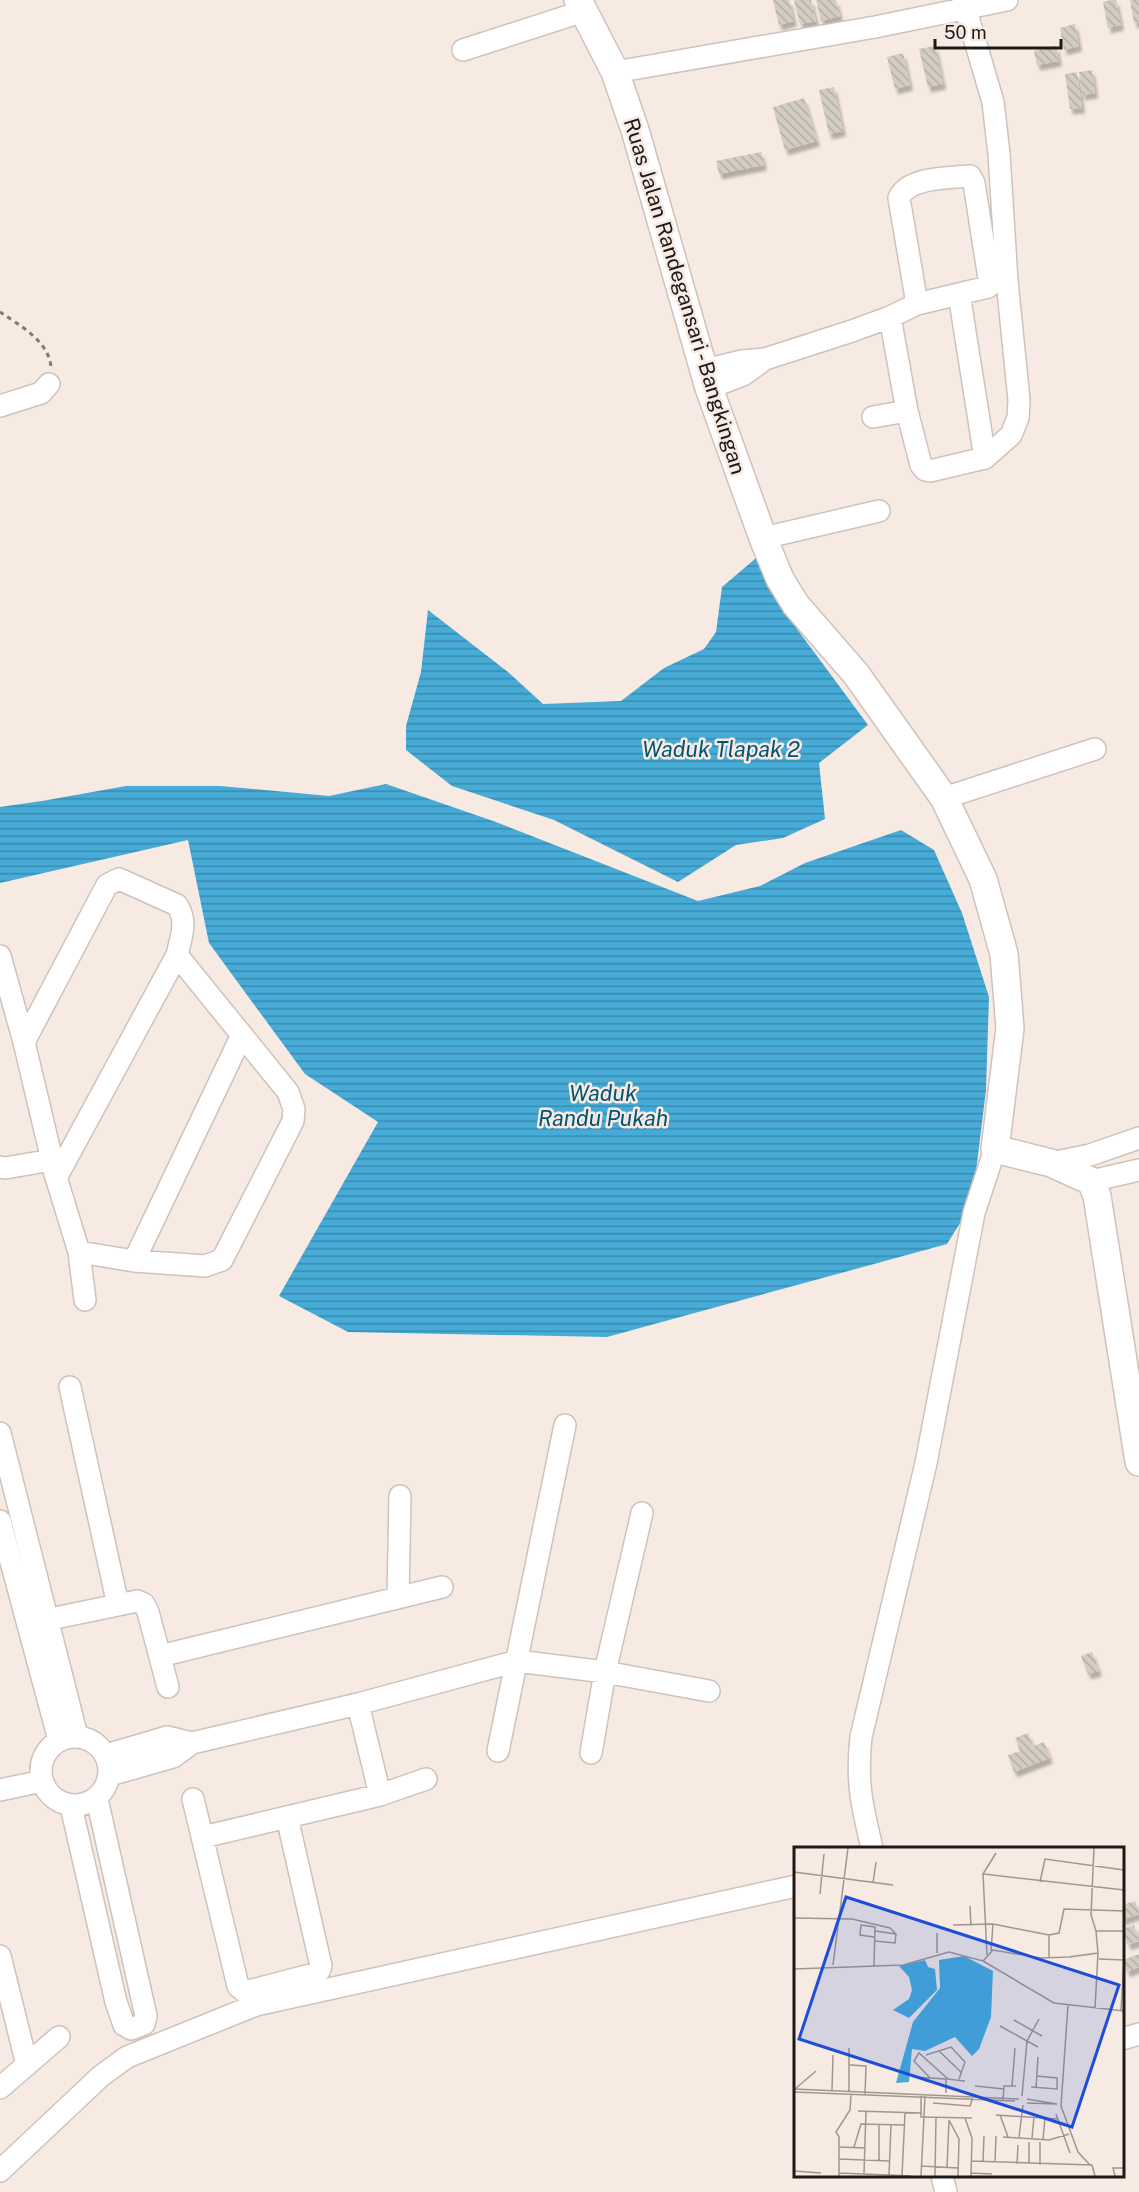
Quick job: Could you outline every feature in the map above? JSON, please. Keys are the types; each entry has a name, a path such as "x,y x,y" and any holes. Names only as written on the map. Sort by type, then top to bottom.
{"main road":[{"name":"Ruas Jalan Randegansari - Bangkingan","path":"581,6 615,72 635,130 707,379 763,538 780,579 796,604 856,674 944,798 984,879 1004,954 1010,1028 995,1149"},
{"path":"995,1149 1051,1164 1091,1181 1097,1196 1139,1462"}],"street":[{"path":"615,72 965,5 1007,0"},
{"path":"965,5 993,102 999,154 998,283"},
{"path":"463,50 581,6"},
{"path":"890,317 907,411 921,465 925,470 930,471 985,458 1011,435 1018,418 1019,399 998,283 972,178 969,176 915,183 907,186 898,198 917,304"},
{"path":"707,379 742,375 765,359 890,317 917,304 998,283"},
{"path":"959,294 985,458"},
{"path":"0,406 41,393 50,384"},
{"path":"873,417 907,411"},
{"path":"763,538 879,511"},
{"path":"944,798 1095,749"},
{"path":"24,1042 107,885 119,879 177,905 182,912 184,926 177,955 54,1169"},
{"path":"79,1252 134,1261 205,1266 222,1260 293,1121 294,1109 288,1092 177,955"},
{"path":"0,956 24,1042 54,1169 79,1252 85,1300"},
{"path":"134,1261 242,1035"},
{"path":"1051,1164 1090,1155 1139,1138"},
{"path":"872,1847 860,1798 858,1767 861,1737 926,1463 974,1214 995,1149"},
{"path":"2,1168 54,1169"},
{"path":"1091,1181 1139,1170"},
{"path":"70,1387 118,1605"},
{"path":"498,1751 565,1425"},
{"path":"0,1433 48,1619 68,1738"},
{"path":"398,1598 400,1496"},
{"path":"591,1753 605,1672 642,1513"},
{"path":"0,1521 27,1624 68,1738"},
{"path":"160,1656 442,1587"},
{"path":"27,1624 137,1601 144,1604 168,1687"},
{"path":"108,1765 167,1737 192,1743 358,1704 517,1661 605,1672 710,1691"},
{"path":"358,1704 380,1795"},
{"path":"68,1738 95,1742 108,1765 106,1786 97,1799 85,1805 71,1806 58,1802 48,1793 42,1781 41,1765 47,1750 68,1738"},
{"path":"203,1837 380,1795 426,1779"},
{"path":"0,1790 42,1781"},
{"path":"71,1806 116,2002 124,2025 131,2029 144,2024 146,2016 97,1799"},
{"path":"193,1799 238,1986 245,1992 314,1974 321,1966 287,1817"},
{"path":"0,2171 101,2076 127,2057 256,2006 794,1886"},
{"path":"1,1968 27,2065"},
{"path":"1124,2038 1139,2034"},
{"path":"0,2088 59,2037"},
{"path":"942,2177 946,2192"}],"path":[{"path":"0,312 28,331 45,350 50,361 50,384"}],"water":[{"name":"Waduk Tlapak 2","path":"762,553 797,629 868,725 819,763 825,819 783,838 736,845 678,882 554,820 452,786 406,750 406,726 421,672 428,610 508,672 543,704 621,701 664,668 704,649 716,632 722,587"},
{"name":"Waduk Randu Pukah","path":"386,784 496,822 698,901 760,886 805,863 901,830 934,850 962,913 989,997 986,1090 972,1204 947,1244 607,1337 348,1332 279,1296 378,1122 305,1074 209,943 188,840 0,883 0,807 126,786 220,786 329,796"}],"building":[{"path":"773,0 789,0 794,21 779,25"},
{"path":"794,0 811,0 816,21 800,24"},
{"path":"816,0 836,0 840,16 821,21"},
{"path":"1116,0 1121,25 1108,28 1103,2"},
{"path":"1130,0 1139,0 1139,22 1134,23"},
{"path":"1075,24 1079,46 1064,50 1060,28"},
{"path":"935,46 943,84 928,87 919,49"},
{"path":"1056,46 1059,61 1037,65 1034,51"},
{"path":"903,53 910,85 895,89 887,57"},
{"path":"1092,70 1095,93 1082,95 1079,72"},
{"path":"1077,72 1082,108 1070,109 1065,74"},
{"path":"834,87 843,131 829,134 819,90"},
{"path":"804,98 817,141 785,150 773,107"},
{"path":"761,152 764,165 719,174 716,161"},
{"path":"1092,1652 1099,1671 1088,1674 1081,1656"},
{"path":"1028,1733 1033,1746 1044,1742 1050,1758 1014,1772 1008,1755 1020,1751 1015,1738"},
{"path":"1135,1901 1139,1914 1124,1919 1124,1904"},
{"path":"1134,1925 1139,1941 1128,1945 1124,1928"},
{"path":"1139,1954 1139,1967 1127,1972 1124,1960"}]}
